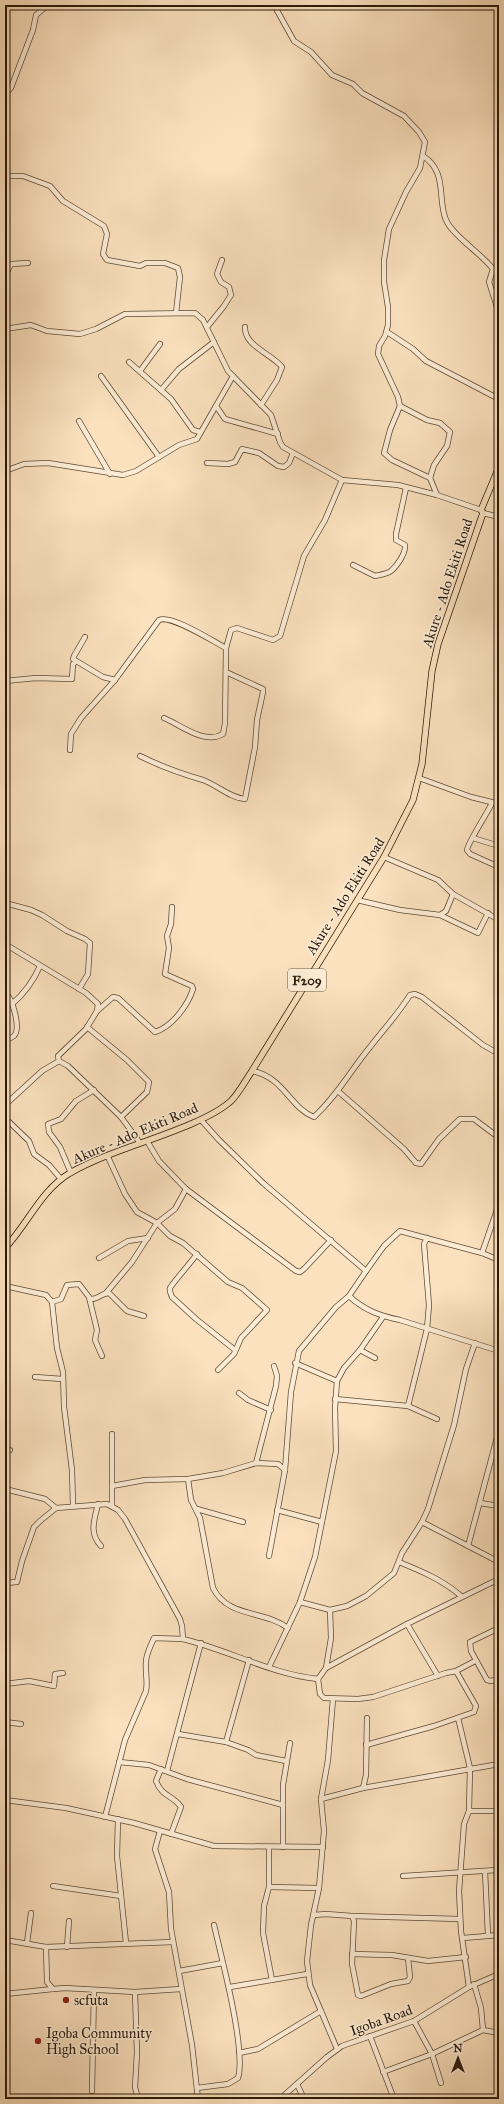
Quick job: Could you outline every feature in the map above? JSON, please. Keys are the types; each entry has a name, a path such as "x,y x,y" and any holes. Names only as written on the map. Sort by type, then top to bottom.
{"main road":[{"name":"Akure - Ado Ekiti Road","path":"5,1247 12,1242 44,1196 61,1179 71,1173 140,1143 201,1120 214,1113 231,1101 252,1072 384,857 409,808 419,778 435,658 482,512 499,467"}],"street":[{"path":"5,94 11,88 18,72 34,30 36,15 48,5"},
{"path":"274,5 292,38 311,52 332,75 353,84 362,93 385,104 408,120 419,132 425,142 420,168 406,192 389,229 384,272 385,298 388,307 387,332 379,346 378,354 390,379 400,406 427,420 440,423 450,432 447,446 434,465 430,478 437,495"},
{"path":"423,156 429,160 436,171 442,191 447,222 493,269 489,282 499,313"},
{"path":"5,173 9,176 23,176 50,186 63,201 104,226 108,234 103,254 107,260 140,266 146,263 165,262 178,268 180,277 176,313"},
{"path":"207,327 231,295 229,286 221,282 217,274 222,260"},
{"path":"5,276 11,264 28,263"},
{"path":"5,329 31,325 54,332 80,334 96,329 124,314 134,312 199,315 207,327 220,356 233,376 271,415 280,442 293,453 342,480 398,485 437,495 499,517"},
{"path":"245,327 245,332 249,340 278,361 282,367 277,380 261,405"},
{"path":"387,332 413,349 426,361 499,399"},
{"path":"161,390 179,370 214,342"},
{"path":"140,370 160,344"},
{"path":"129,362 133,367 140,370 171,399 192,430 200,432"},
{"path":"101,376 159,457"},
{"path":"5,471 24,464 48,463 110,474 132,473 186,442 197,439 233,376"},
{"path":"216,406 225,419 278,434"},
{"path":"400,406 390,430 384,453 392,460 430,478"},
{"path":"79,421 110,474"},
{"path":"207,463 228,464 235,462 242,449 259,454 278,466 284,467 289,463 293,453"},
{"path":"164,718 188,730 211,738 223,734 225,723 226,648 231,630 233,628 273,640 280,636 304,556 325,520 342,480"},
{"path":"353,565 375,576 390,571 397,563 405,549 405,545 396,540 396,534 406,488"},
{"path":"70,750 72,731 90,706 115,680 157,622 162,619 194,630 226,648"},
{"path":"85,637 74,656 76,662 103,677 115,680"},
{"path":"5,681 36,678 72,679 73,664 76,662"},
{"path":"140,756 162,766 203,780 233,796 245,799 255,747 257,720 264,692 255,685 226,672"},
{"path":"419,778 470,797 499,804"},
{"path":"492,802 467,847 470,854 499,867"},
{"path":"472,838 499,846"},
{"path":"384,857 438,880 453,894 499,920"},
{"path":"440,915 446,911 453,894"},
{"path":"357,900 400,910 440,915 478,933 488,913"},
{"path":"5,903 31,910 42,915 66,931 86,939 90,943 88,974 79,989"},
{"path":"59,1060 58,1056 87,1027 97,1011 113,997 118,998 156,1032 161,1031 178,1017 193,989 192,986 165,974 169,948 167,936 171,924 172,907"},
{"path":"5,944 95,1000 98,1004 97,1011"},
{"path":"12,1004 25,993 34,980 40,966"},
{"path":"5,993 11,998 17,1033 5,1041"},
{"path":"252,1072 267,1075 294,1099 306,1114 314,1117 339,1092 369,1048 399,1013 410,995 415,994 483,1045 499,1054"},
{"path":"87,1027 127,1060 149,1082 147,1092 121,1117"},
{"path":"59,1060 68,1066 121,1117 140,1143"},
{"path":"5,1105 42,1071 59,1060"},
{"path":"71,1173 60,1146 49,1132 48,1124 61,1119 76,1101 94,1090"},
{"path":"339,1092 404,1150 416,1164 421,1164 440,1139 460,1119 474,1119 494,1134 499,1134"},
{"path":"5,1118 29,1141 34,1154 49,1165 61,1179"},
{"path":"201,1120 258,1178 366,1271"},
{"path":"147,1141 159,1161 186,1189 296,1271 300,1272 304,1269 331,1240"},
{"path":"108,1157 133,1208 142,1216 157,1223 170,1236 197,1254 228,1282 242,1288 267,1310 241,1338 234,1354 218,1370"},
{"path":"90,1299 96,1299 106,1293 132,1262 157,1223 175,1209 186,1189"},
{"path":"482,1253 499,1204"},
{"path":"269,1556 285,1470 291,1392 295,1363 301,1348 336,1307 349,1296 384,1246 400,1231 482,1253 499,1260"},
{"path":"99,1258 128,1241 148,1238"},
{"path":"408,1406 427,1329 429,1305 424,1244 427,1238"},
{"path":"197,1254 181,1276 172,1284 170,1293 172,1297 196,1319 235,1350"},
{"path":"52,1302 60,1299 65,1288 71,1283 79,1284 90,1299 97,1330 95,1340 102,1356"},
{"path":"5,1286 46,1295 52,1302 57,1348 63,1372 64,1415 72,1470 73,1506"},
{"path":"106,1293 109,1293 127,1311 144,1316"},
{"path":"349,1296 368,1310 383,1317 499,1351"},
{"path":"269,1667 300,1602 306,1577 312,1564 322,1522 336,1451 337,1381 344,1368 360,1350 383,1317"},
{"path":"300,1602 330,1610 347,1606 366,1596 394,1573 402,1553 422,1522 449,1442 466,1369 475,1343"},
{"path":"360,1350 375,1358"},
{"path":"295,1363 337,1381"},
{"path":"256,1463 271,1410 276,1381 274,1366"},
{"path":"34,1376 62,1379"},
{"path":"239,1393 248,1400 271,1410"},
{"path":"336,1399 408,1406 437,1419"},
{"path":"468,1546 499,1430"},
{"path":"112,1434 112,1506"},
{"path":"5,1448 10,1450"},
{"path":"112,1486 145,1480 188,1479 223,1473 256,1463 278,1464 285,1460"},
{"path":"278,1464 285,1470"},
{"path":"188,1479 191,1500 197,1509 213,1588 218,1598 239,1610 272,1619 288,1628"},
{"path":"5,1489 45,1499 56,1508"},
{"path":"480,1503 499,1506"},
{"path":"98,1504 92,1529 95,1539 101,1546"},
{"path":"5,1583 18,1582 22,1561 34,1527 56,1508 98,1504 112,1506 118,1510 124,1519 177,1612 182,1626 182,1639"},
{"path":"197,1509 243,1522"},
{"path":"278,1510 322,1522"},
{"path":"422,1522 499,1562"},
{"path":"399,1562 420,1570 453,1589 461,1596"},
{"path":"475,1661 456,1671 392,1692 367,1698 333,1699 321,1696 318,1679 326,1668 461,1596 499,1579"},
{"path":"326,1668 331,1638 330,1610"},
{"path":"407,1624 438,1676"},
{"path":"499,1628 470,1642 475,1661 487,1680 491,1681 499,1679"},
{"path":"104,1817 125,1740 146,1691 148,1683 146,1661 154,1638 182,1639 201,1643 296,1676 318,1679"},
{"path":"167,1771 201,1643"},
{"path":"226,1742 249,1660"},
{"path":"366,1745 474,1712 476,1706 456,1671"},
{"path":"5,1684 29,1681 54,1686 55,1674 63,1673"},
{"path":"333,1699 328,1760 322,1799 324,1831 323,1847 319,1888 308,1945 307,1974 337,2049"},
{"path":"363,1788 366,1775 367,1718"},
{"path":"458,1718 470,1768 469,1811 464,1824 460,1872 460,1920 469,1987"},
{"path":"5,1722 21,1724"},
{"path":"178,1734 226,1742 248,1750 256,1755 286,1761"},
{"path":"283,1847 283,1785 290,1743"},
{"path":"119,1762 140,1764 161,1769 187,1779 283,1805"},
{"path":"322,1799 363,1788 499,1764"},
{"path":"161,1769 156,1781 158,1786 164,1794 181,1807 171,1834"},
{"path":"5,1800 66,1808 118,1819 214,1846 323,1847"},
{"path":"469,1811 499,1811"},
{"path":"118,1819 117,1856 126,1943"},
{"path":"160,1830 155,1849 168,1892 173,1942 192,2045 198,2088 198,2099"},
{"path":"269,1847 269,1887 264,1906 263,1933 272,1980"},
{"path":"403,1876 497,1870"},
{"path":"485,1871 488,1936"},
{"path":"53,1886 121,1896"},
{"path":"269,1887 319,1888"},
{"path":"27,1943 31,1913"},
{"path":"314,1915 326,1914 460,1920"},
{"path":"352,1916 354,1921 352,1954 356,1992 358,1995 362,1996 391,1984 408,1981 410,1977 408,1958"},
{"path":"67,1947 69,1921"},
{"path":"198,2088 234,2082 240,2073 239,2053 230,1987 214,1924"},
{"path":"462,1938 499,1935"},
{"path":"5,1940 46,1947 173,1942"},
{"path":"46,1947 47,1982 53,1989"},
{"path":"352,1954 392,1955 428,1960 466,1957"},
{"path":"179,1971 223,1963"},
{"path":"230,1987 307,1974"},
{"name":"Igoba Road","path":"280,2099 337,2049 354,2040 414,2021 474,1984 499,1974"},
{"path":"474,1984 481,2008 484,2030"},
{"path":"5,1994 53,1989 135,1992 181,1989"},
{"path":"92,2091 94,1990"},
{"path":"135,1992 137,2053 135,2087 138,2099"},
{"path":"239,2053 258,2049 321,2011"},
{"path":"414,2021 432,2054 441,2083"},
{"path":"383,2072 432,2054 484,2030 499,2033"},
{"path":"370,2036 394,2099"},
{"path":"297,2084 304,2099"}],"place":[{"name":"scfuta","path":"66,2000"},
{"name":"Igoba Community High School","path":"38,2041"}]}
